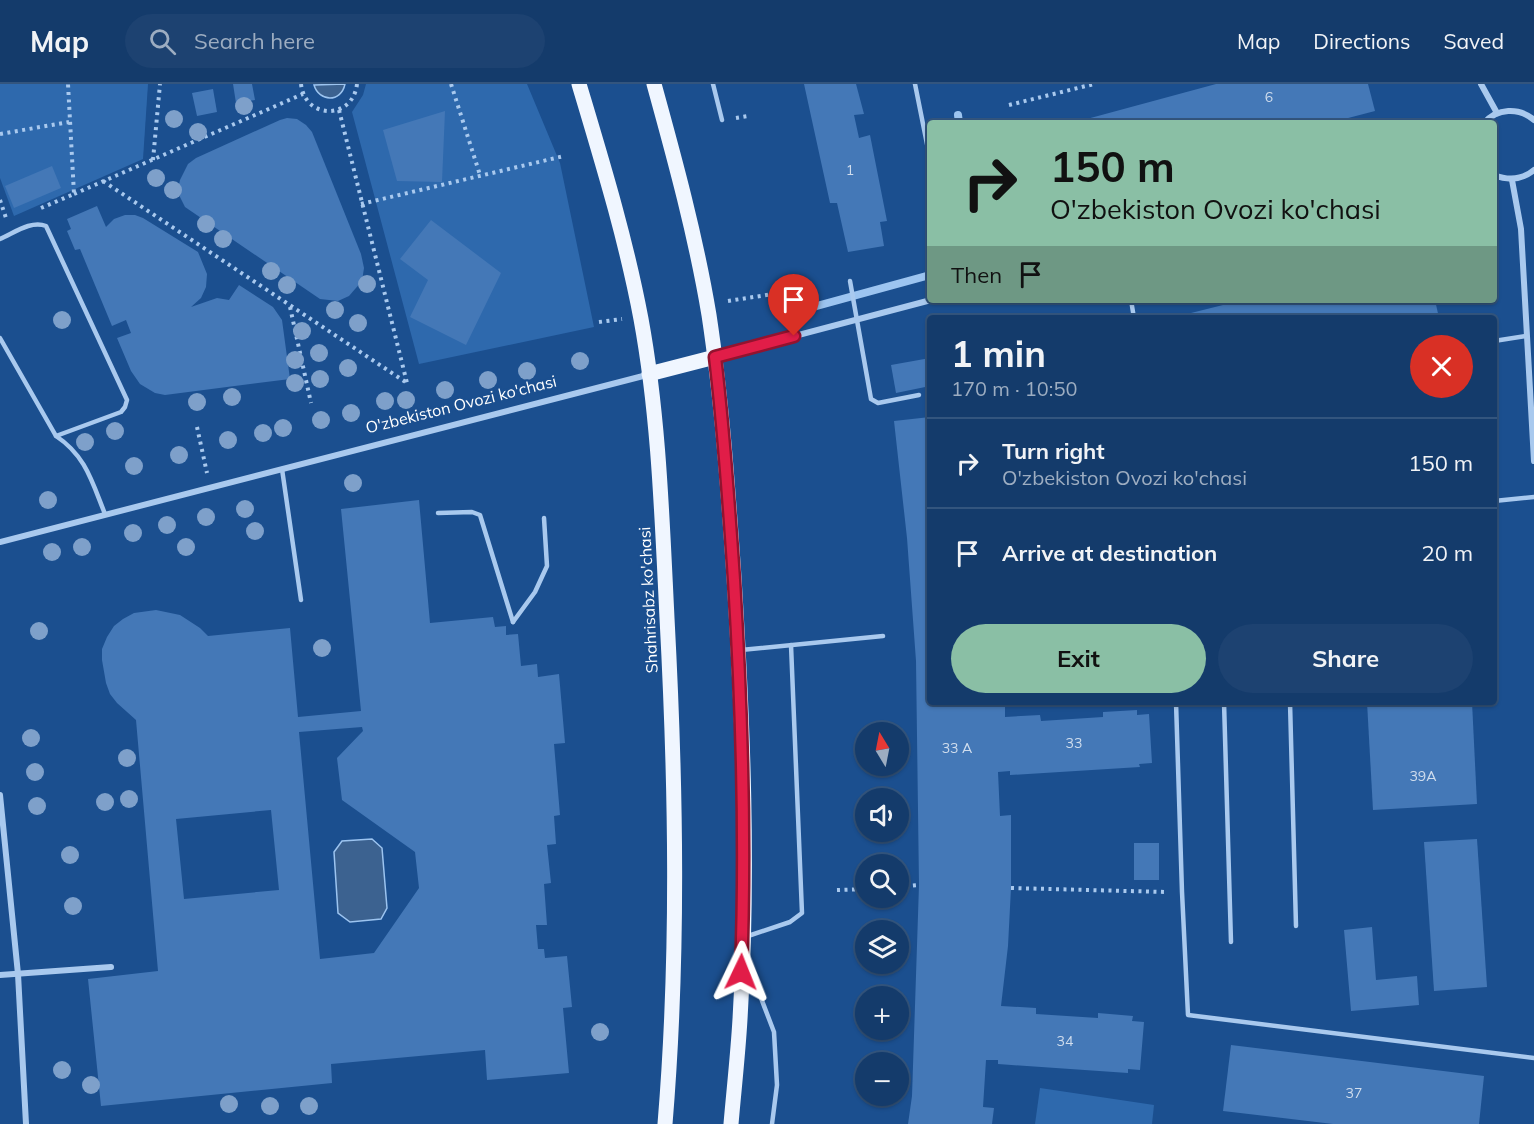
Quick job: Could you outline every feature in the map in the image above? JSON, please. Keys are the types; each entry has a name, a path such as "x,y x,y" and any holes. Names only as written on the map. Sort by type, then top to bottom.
{"main road":[{"name":"Shahrisabz ko'chasi","path":"579,84 627,257 640,317 659,461 673,748 675,875 673,1001 665,1124"},
{"path":"654,84 680,179 707,304 725,451 743,736 740,1018 731,1124"},
{"name":"O'zbekiston Ovozi ko'chasi","path":"649,374 715,357"}],"street":[{"path":"1481,84 1497,113"},
{"path":"1488,120 1497,113 1508,110 1519,111 1534,120"},
{"path":"1497,176 1512,180 1523,177 1534,170"},
{"path":"1512,180 1521,229 1534,461"},
{"name":"O'zbekiston Ovozi ko'chasi","path":"715,357 927,301"},
{"name":"O'zbekiston Ovozi ko'chasi","path":"0,542 649,374"},
{"path":"0,795 18,974 26,1124"},
{"path":"0,975 111,967"}],"lane":[{"path":"713,84 722,120"},
{"path":"915,84 927,144"},
{"path":"0,239 32,225 46,226 127,400 121,412 56,436"},
{"path":"850,280 871,399 878,403 919,394"},
{"path":"1497,341 1526,336"},
{"path":"0,338 56,436 76,452 85,463 105,514"},
{"path":"282,469 301,600"},
{"path":"1497,501 1534,497"},
{"path":"438,513 472,512 480,515 513,622 536,592 546,566 544,518"},
{"path":"738,650 883,636"},
{"path":"772,1124 777,1085 774,1032 742,943 790,922 802,913 791,645"},
{"path":"1176,705 1188,1015 1534,1058"},
{"path":"1224,705 1231,942"},
{"path":"1290,705 1296,926"}],"path":[{"path":"68,84 74,194"},
{"path":"153,159 160,84"},
{"path":"301,84 303,94 314,107 330,112 339,110 352,99 357,84"},
{"path":"450,84 480,175"},
{"path":"1009,105 1094,84"},
{"path":"41,208 303,94"},
{"path":"104,181 406,383 339,110"},
{"path":"0,134 69,122"},
{"path":"361,204 564,156"},
{"path":"0,200 2,213 8,222"},
{"path":"707,304 786,292"},
{"path":"290,305 311,403"},
{"path":"197,427 211,487"},
{"path":"909,885 919,885"},
{"path":"1011,888 1182,892"},
{"path":"837,890 855,889"}],"shaded area":[{"path":"0,84 148,84 143,159 14,216 0,178"},
{"path":"345,84 339,95 330,98 320,95 314,85"},
{"path":"366,84 527,84 560,163 594,327 419,364 352,112 363,95"},
{"path":"372,839 382,848 387,908 381,919 350,922 338,913 334,852 342,841"},
{"path":"1040,1088 1154,1105 1152,1124 1035,1124"}],"building":[{"path":"233,84 252,84 255,100 236,103"},
{"path":"804,84 856,84 864,114 854,115 859,138 870,135 887,221 880,222 884,246 848,252 837,203 830,203"},
{"path":"1216,84 1368,84 1375,111 1340,120 1083,120"},
{"path":"213,89 217,112 197,116 192,93"},
{"path":"445,111 442,182 397,181 383,130"},
{"path":"287,118 297,119 312,132 361,254 364,268 362,281 349,296 338,301 320,299 185,207 180,197 178,189 180,180 188,164 196,158"},
{"path":"52,166 61,188 14,208 5,186"},
{"path":"97,206 106,227 114,219 125,215 135,215 198,252 207,274 206,287 201,298 191,307 217,298 229,300 239,285 273,307 282,320 290,379 165,395 155,393 140,384 131,371 117,338 131,333 126,320 112,326 80,249 75,250 67,231 71,229 67,219"},
{"path":"431,220 501,273 466,345 410,317 428,280 400,259"},
{"path":"1231,303 1436,303 1438,315 1183,315"},
{"path":"927,359 927,387 896,393 891,365"},
{"path":"927,417 927,705 1005,705 1005,717 1040,715 1041,721 1103,717 1103,712 1137,710 1137,715 1149,714 1152,763 1139,764 1140,767 1010,775 1010,771 998,772 1000,816 1011,815 1008,946 1001,1006 1036,1008 1036,1014 1098,1018 1098,1013 1133,1016 1132,1021 1144,1022 1140,1070 1128,1069 1128,1073 998,1064 998,1060 986,1060 983,1107 994,1108 992,1124 908,1124 912,1096 919,885 916,661 907,538 894,421"},
{"path":"419,500 430,623 493,617 495,627 506,626 506,635 518,634 521,666 537,664 538,677 559,674 565,743 554,744 560,815 554,816 556,844 547,845 551,883 544,884 547,925 536,925 538,949 544,949 545,958 567,956 572,1007 563,1008 569,1073 487,1080 485,1050 331,1064 332,1083 101,1106 88,979 158,971 136,720 110,694 106,683 102,649 114,626 123,619 134,613 156,610 180,615 208,636 290,628 298,717 361,711 341,509","holes":["362,727 363,731 337,758 342,800 415,852 419,888 374,953 320,959 299,732","271,810 279,890 184,899 176,819"]},
{"path":"1367,705 1472,705 1477,804 1373,810"},
{"path":"1477,839 1487,987 1434,991 1424,842"},
{"path":"1134,843 1159,843 1159,880 1134,880"},
{"path":"1372,927 1376,980 1417,976 1419,1005 1351,1011 1344,930"},
{"path":"1231,1045 1484,1076 1479,1124 1333,1124 1223,1111"}],"waterway":[{"path":"958,115 959,120"},
{"path":"813,307 927,276"}],"route":[{"path":"741,972 744,879 743,736 725,451 715,357 794,336"}]}
